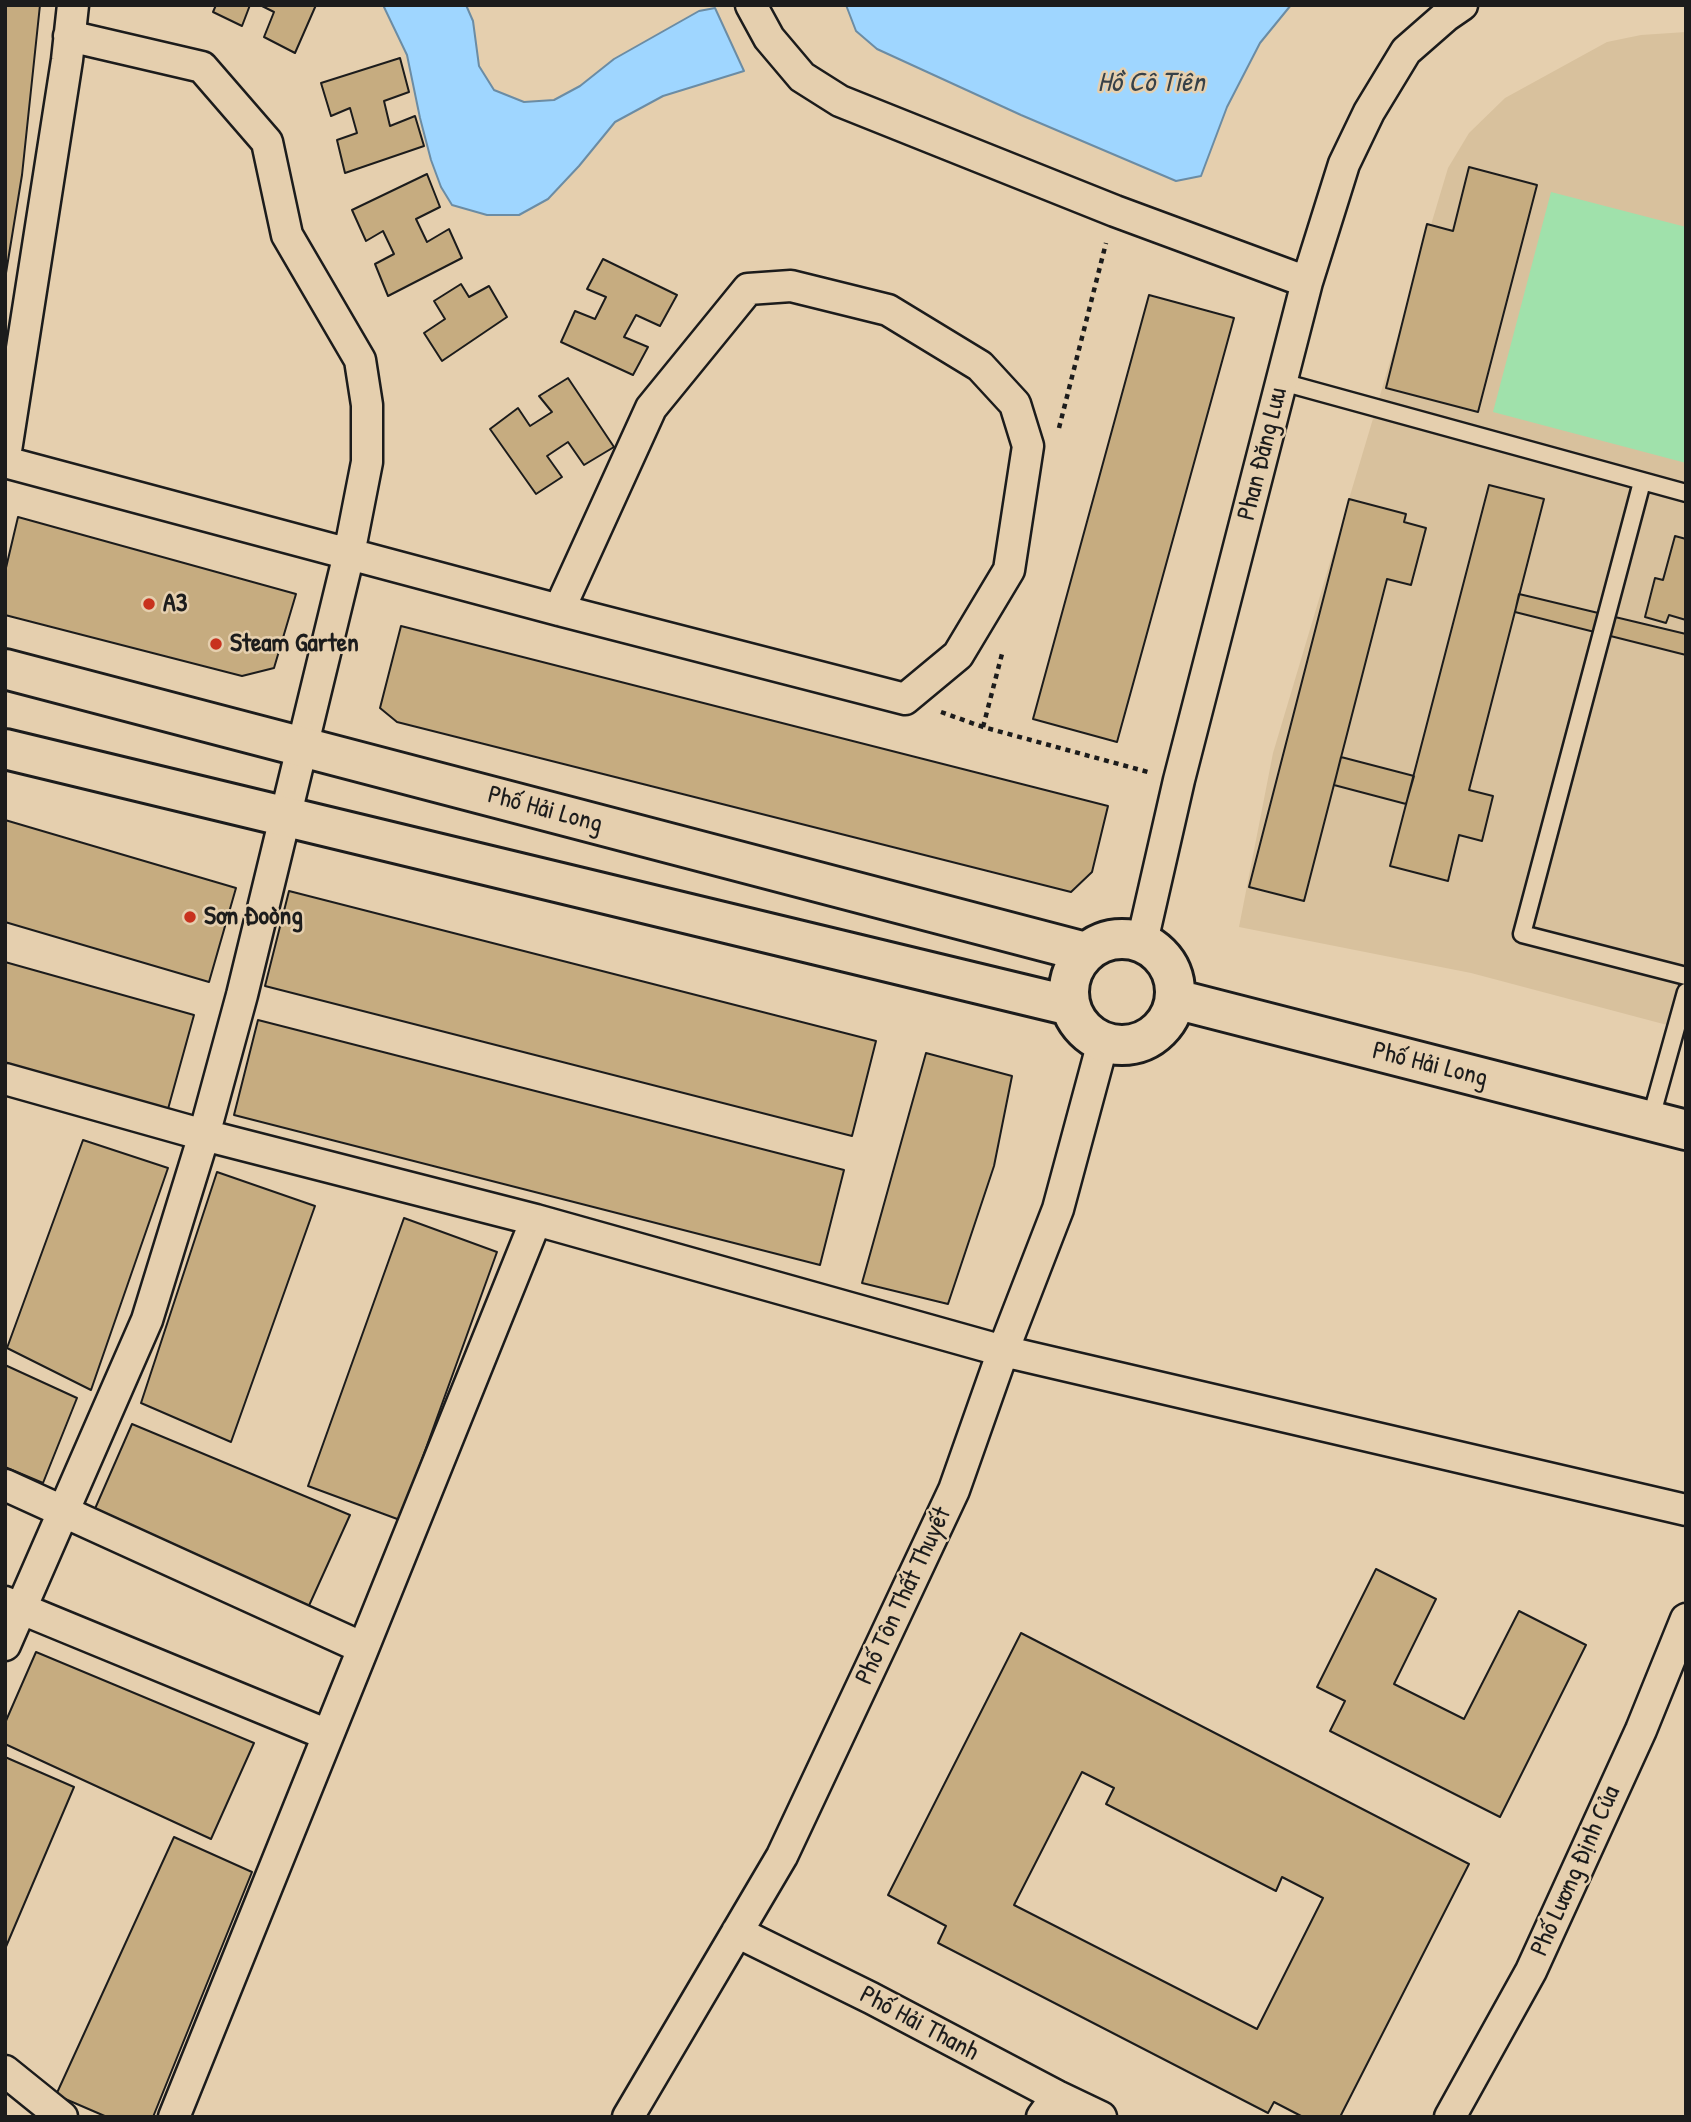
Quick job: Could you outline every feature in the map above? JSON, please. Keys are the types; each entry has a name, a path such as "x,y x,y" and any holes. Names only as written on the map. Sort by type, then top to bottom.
{"street":[{"path":"5,457 67,60 73,5"},
{"path":"751,5 769,38 802,77 840,101 1115,211 1307,282"},
{"name":"Phan Đăng Lưu","path":"1142,942 1179,780 1307,282 1344,164 1370,111 1406,51 1462,5"},
{"path":"5,1645 13,1605 64,1511 147,1320 204,1135 242,995 349,554 367,462 367,405 360,360 287,234 267,142 202,67 69,36"},
{"path":"5,462 559,610 905,699 958,655 1009,570 1028,446 1015,404 980,366 888,310 791,286 748,289 652,408 559,610"},
{"name":"Phố Hải Long","path":"5,668 1085,952"},
{"path":"5,750 1071,1006"},
{"path":"1122,938 1142,942 1157,951 1168,965 1174,981 1175,999 1169,1017 1157,1032 1141,1042 1122,1046 1103,1042 1088,1034 1077,1022 1071,1006 1069,987 1074,968 1085,952 1102,942 1122,938"},
{"name":"Phố Hải Long","path":"1175,999 1668,1126"},
{"name":"Phố Tôn Thất Thuyết","path":"628,2117 782,1856 954,1490 1003,1351 1058,1209 1103,1042"},
{"path":"5,1079 204,1135 536,1220 1003,1351 1686,1510"},
{"path":"174,2117 536,1220"},
{"path":"5,1485 363,1648"},
{"path":"13,1605 328,1735"},
{"name":"Phố Lương Định Của","path":"1450,2117 1531,1971 1641,1730 1686,1619"},
{"name":"Phố Hải Thanh","path":"737,1932 871,1998 1049,2106 1101,2117"},
{"path":"5,2071 62,2117"}],"lane":[{"path":"1282,382 1686,493"},
{"path":"1642,482 1522,934 1686,976"},
{"path":"1668,1126 1686,992"}],"path":[{"path":"905,699 983,727 1179,780"}],"shaded area":[{"path":"1686,32 1686,1030 1471,973 1239,927 1273,753 1448,168 1469,133 1505,98 1607,42 1641,35"}],"green space":[{"path":"1551,192 1686,227 1686,463 1493,412"}],"water":[{"path":"383,5 466,5 473,21 479,66 494,90 524,102 554,100 580,86 614,59 699,11 715,8 744,71 663,96 615,122 548,199 519,215 487,215 452,205 441,187 420,118 407,55"},
{"name":"Hồ Cô Tiên","path":"846,5 1291,5 1260,43 1227,107 1201,176 1176,181 1021,115 877,49 856,31"}],"building":[{"path":"5,5 40,5 22,175 5,279"},
{"path":"216,5 250,5 242,26 213,12"},
{"path":"260,5 316,5 295,53 264,37 274,12"},
{"path":"400,58 409,92 384,101 390,126 415,116 424,146 345,173 337,140 357,133 350,108 331,116 321,83"},
{"path":"1469,167 1537,185 1478,412 1386,388 1427,224 1453,231"},
{"path":"427,174 440,207 416,219 427,242 449,229 462,258 388,296 375,264 394,254 383,231 366,241 352,210"},
{"path":"603,259 677,295 660,326 636,315 624,337 648,347 633,375 561,342 575,311 595,319 606,297 587,289"},
{"path":"461,284 469,297 489,286 507,317 442,361 424,333 445,319 434,301"},
{"path":"1149,295 1234,318 1117,742 1033,719"},
{"path":"568,378 614,447 584,465 568,442 547,456 562,477 536,494 490,429 518,408 530,426 552,412 539,396"},
{"path":"1489,485 1544,499 1469,790 1493,796 1482,841 1459,835 1448,881 1390,866"},
{"path":"1349,499 1406,514 1404,522 1426,528 1411,585 1387,579 1304,901 1249,887"},
{"name":"A3","path":"18,517 296,594 274,668 242,676 5,615 5,572"},
{"path":"1675,536 1686,539 1686,620 1669,615 1666,623 1645,617 1655,578 1663,580"},
{"path":"1519,594 1686,634 1686,655 1515,612"},
{"path":"401,626 1108,806 1092,872 1071,892 397,722 380,708"},
{"path":"1341,757 1414,776 1406,804 1334,785"},
{"path":"5,820 236,888 209,982 5,922"},
{"path":"289,891 876,1041 852,1136 265,986"},
{"path":"5,962 194,1015 168,1109 5,1063"},
{"path":"258,1020 844,1170 820,1265 234,1115"},
{"path":"926,1053 1012,1076 994,1166 948,1304 862,1283"},
{"path":"83,1140 168,1168 91,1390 7,1348"},
{"path":"217,1172 315,1206 231,1442 141,1403"},
{"path":"404,1218 497,1252 400,1520 308,1486"},
{"path":"5,1365 77,1398 43,1483 5,1467"},
{"path":"132,1424 350,1515 307,1610 94,1511"},
{"path":"1376,1569 1436,1599 1394,1684 1464,1719 1519,1611 1586,1645 1500,1817 1330,1731 1345,1701 1317,1687"},
{"path":"1021,1633 1469,1864 1340,2117 1303,2117 1274,2102 1268,2113 938,1943 946,1926 888,1895","holes":["1082,1772 1114,1788 1106,1804 1276,1891 1282,1877 1323,1898 1257,2029 1014,1905"]},
{"path":"36,1652 254,1743 211,1839 5,1744 5,1723"},
{"path":"5,1757 74,1787 5,1949"},
{"path":"174,1837 252,1872 153,2117 107,2117 56,2095"}],"place":[{"name":"A3","path":"149,604"},
{"name":"Steam Garten","path":"216,644"},
{"name":"Sơn Đoòng","path":"190,917"}]}
